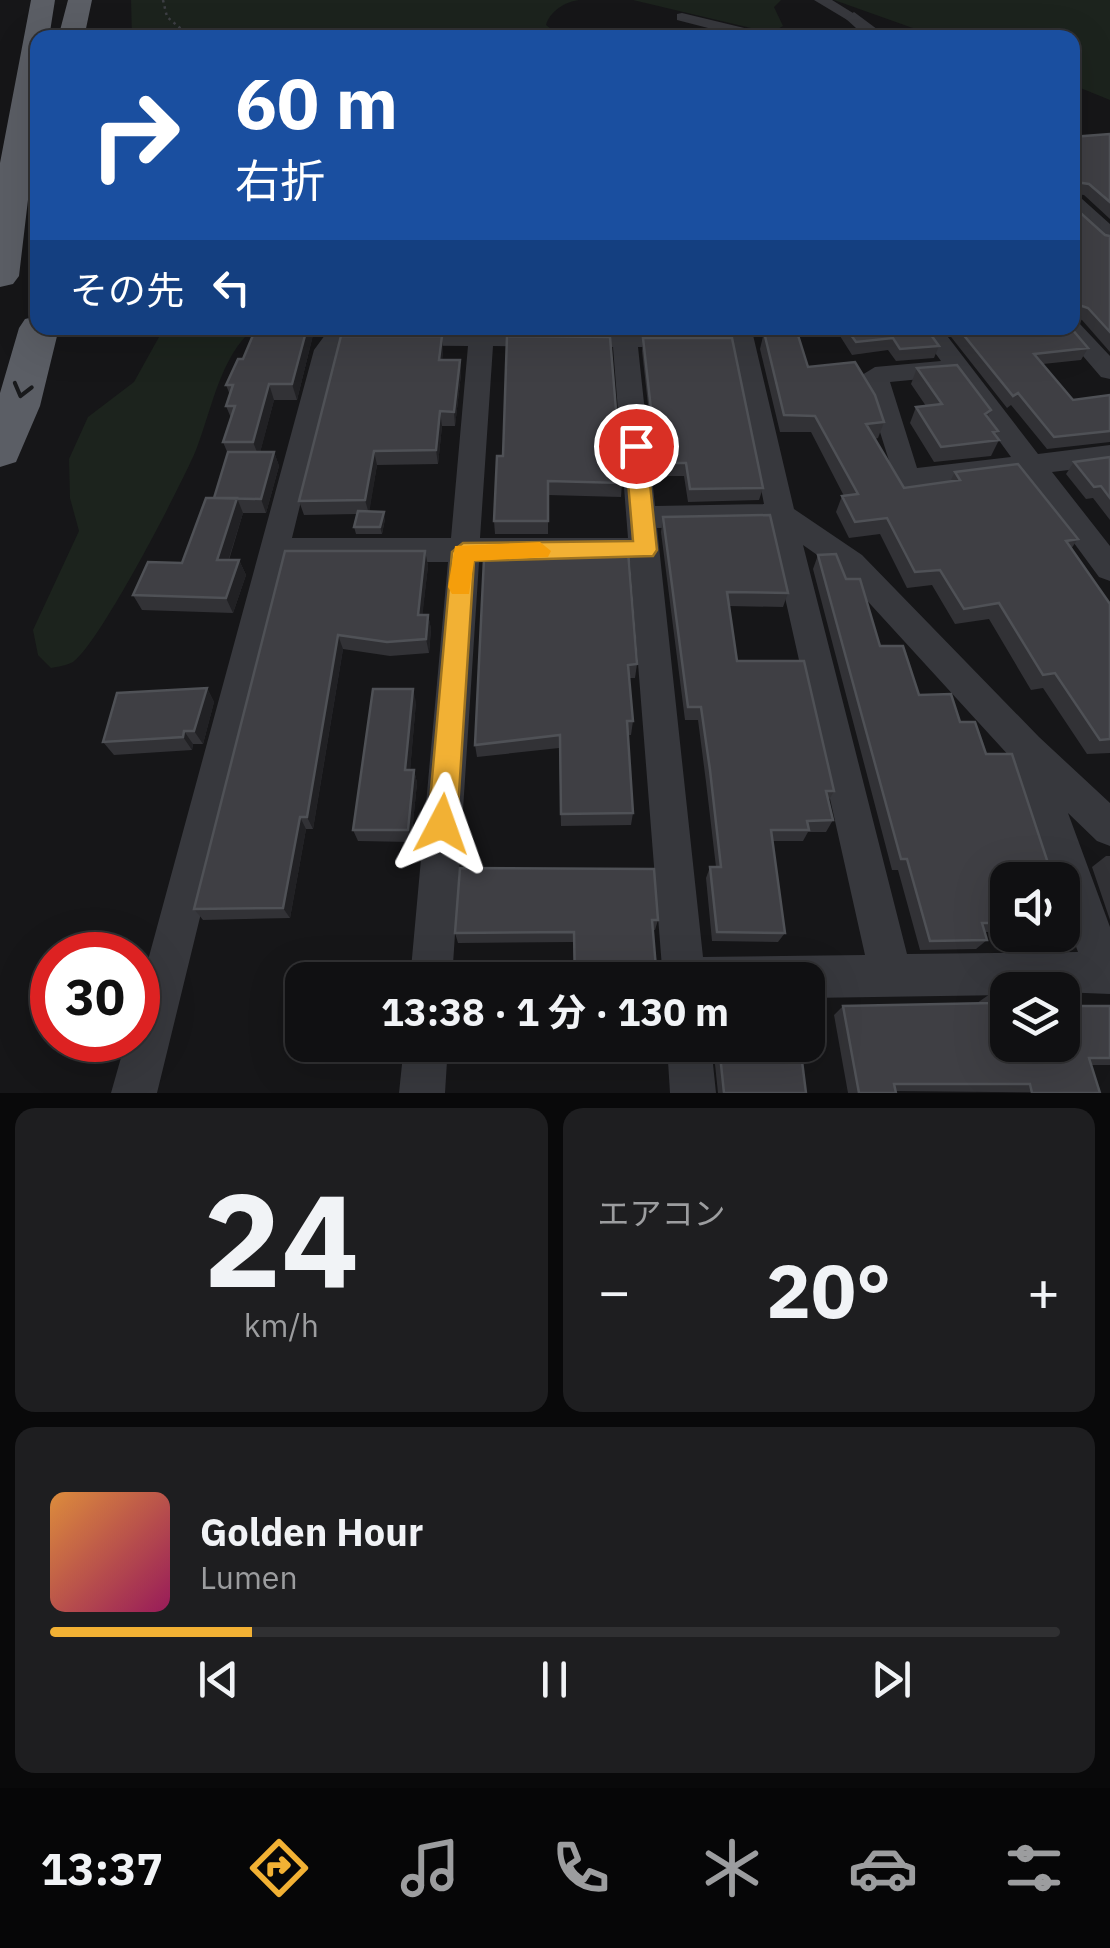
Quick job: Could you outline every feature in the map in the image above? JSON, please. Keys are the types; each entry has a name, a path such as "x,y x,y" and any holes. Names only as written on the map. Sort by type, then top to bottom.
{"highway":[{"path":"38,30 44,0"},
{"path":"74,30 80,0"},
{"path":"0,276 8,166 30,68"},
{"path":"0,451 18,406 37,335"}],"street":[{"path":"821,0 870,30"},
{"path":"682,17 735,30"},
{"path":"1080,211 1110,238"},
{"path":"934,335 1110,569"},
{"path":"1078,335 1110,370"},
{"path":"431,962 481,339"},
{"path":"134,1093 326,350 334,340 744,340 780,515 891,975"},
{"path":"625,340 682,962"},
{"path":"958,368 875,375 907,479 1110,455"},
{"path":"276,550 463,552 644,534 780,515 850,564 1026,750 1110,828"},
{"path":"825,976 1108,973 1026,750"},
{"path":"422,1093 425,1062"},
{"path":"690,1062 693,1093"}],"path":[{"path":"163,0 167,16 183,30"}],"shaded area":[{"path":"131,0 579,0 551,15 546,25 552,30 132,30"},
{"path":"633,0 781,0 774,7 783,26 776,30 755,29"},
{"path":"834,0 1110,0 1110,100 1080,88 1080,30 918,30"},
{"path":"160,335 247,335 218,384 188,469 120,596 73,662 51,668 38,655 33,630 79,531 70,498 69,459 88,417 134,382"}],"building":[{"path":"1110,134 1110,202 1089,184 1080,183 1080,136"},
{"path":"1080,212 1110,236 1110,332 1088,308 1080,305"},
{"path":"253,335 305,335 292,384 269,384 253,442 223,442 235,406 226,406 233,385 226,385 238,359 243,359"},
{"path":"765,335 798,335 808,367 855,362 875,395 884,422 866,424 904,488 960,480 955,472 1018,464 1078,539 1066,541 1110,604 1110,739 1100,740 1055,673 1043,675 999,603 964,609 940,570 915,572 887,518 855,522 842,496 858,494 815,416 784,415"},
{"path":"851,335 931,335 939,346 900,349 893,338 856,342"},
{"path":"964,335 1077,335 1088,348 1034,354 1073,400 1110,395 1110,431 1054,437 1018,393 1013,396"},
{"path":"341,336 442,336 439,360 460,360 454,412 440,411 436,450 374,451 365,500 299,501"},
{"path":"507,336 610,337 622,483 548,481 548,521 494,521 497,456 503,456"},
{"path":"643,338 732,338 763,488 690,489 686,463 657,463"},
{"path":"957,365 991,410 985,414 998,431 993,432 999,440 941,447 916,407 942,404 917,368"},
{"path":"228,452 274,452 261,499 214,498"},
{"path":"1110,457 1110,498 1101,486 1094,487 1074,462"},
{"path":"206,498 237,498 217,560 239,560 226,598 133,595 148,562 182,563"},
{"path":"358,511 384,512 380,527 354,527"},
{"path":"770,515 788,593 727,592 737,661 804,661 834,791 826,791 833,820 807,821 809,830 771,830 785,933 717,932 710,867 721,867 710,770 701,707 688,707 663,517"},
{"path":"285,551 425,551 418,615 428,615 426,639 387,642 338,635 307,817 300,817 283,908 194,909"},
{"path":"492,551 628,551 637,664 628,665 633,721 627,721 633,813 561,814 560,735 475,745 484,559 491,559"},
{"path":"836,554 846,579 860,579 880,646 903,646 919,695 951,694 960,722 975,722 986,754 1012,754 1048,862 990,862 990,923 982,923 987,940 930,941 907,859 901,859 818,555"},
{"path":"207,688 194,731 184,731 183,737 103,742 117,693"},
{"path":"373,689 413,689 405,770 414,770 408,830 353,830"},
{"path":"460,868 654,869 658,920 652,920 656,962 575,962 574,932 455,933"},
{"path":"990,1003 990,1062 1080,1062 1080,1006 1110,1006 1110,1058 1089,1058 1100,1093 1032,1093 1030,1084 894,1084 896,1093 859,1093 843,1006"},
{"path":"721,1062 802,1062 806,1093 724,1093"}],"slow traffic":[{"path":"460,587 463,552 540,551"}],"route":[{"path":"442,824 463,552 645,550 636,446"}]}
